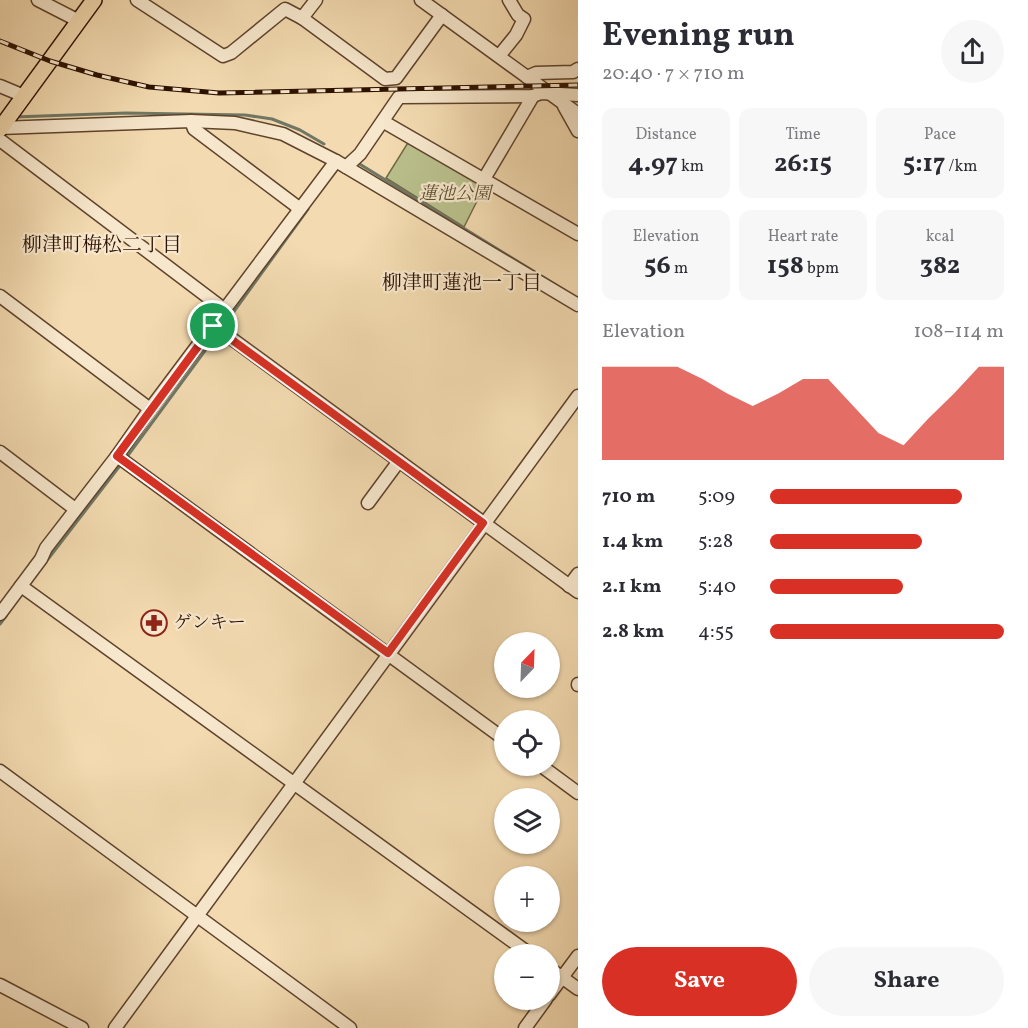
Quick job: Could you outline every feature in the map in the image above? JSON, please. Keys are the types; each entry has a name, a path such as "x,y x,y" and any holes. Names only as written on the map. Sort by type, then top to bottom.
{"main road":[{"path":"0,128 94,0"}],"street":[{"path":"38,0 79,21"},
{"path":"137,0 223,56 231,53 285,9 302,18 385,79 396,78 442,15"},
{"path":"302,18 316,0"},
{"path":"421,0 578,114"},
{"path":"499,56 516,35 524,19 518,15 509,0"},
{"path":"527,77 536,74 573,72 578,69"},
{"path":"0,86 24,96"},
{"path":"1,609 21,586 75,509 79,507 117,456 299,208 341,164 360,154 399,97 533,96 541,93 578,95"},
{"path":"484,179 533,96"},
{"path":"562,102 578,131"},
{"path":"190,121 194,129 299,208"},
{"path":"0,128 190,121 257,126 283,134 341,164 578,305"},
{"path":"384,122 578,234"},
{"path":"0,140 225,310"},
{"path":"0,296 150,409"},
{"path":"213,326 574,589 578,574"},
{"path":"115,1028 578,396"},
{"path":"0,452 75,509"},
{"path":"117,456 494,732"},
{"path":"368,503 399,461"},
{"path":"21,586 516,944"},
{"path":"0,771 350,1028"},
{"path":"555,776 578,793"},
{"path":"560,980 578,956"},
{"path":"562,977 578,989"},
{"path":"0,985 82,1028"},
{"path":"525,1028 538,1010"}],"green space":[{"name":"蓮池公園","path":"409,141 485,185 464,227 386,178"}],"waterway":[{"path":"14,117 126,113 245,115 272,119 300,130 324,144"},
{"path":"358,163 564,290"},
{"path":"222,328 308,209"},
{"path":"126,458 218,333"},
{"path":"45,563 122,463"},
{"path":"0,624 6,616"}],"railway":[{"path":"0,41 50,61 97,75 149,87 219,93 578,85"}],"place":[{"name":"ゲンキー","path":"154,623"}],"district":[{"name":"柳津町梅松二丁目","path":"102,246"},
{"name":"柳津町蓮池一丁目","path":"462,284"}],"route":[{"path":"213,326 483,523 388,653 117,456 213,326"}]}
